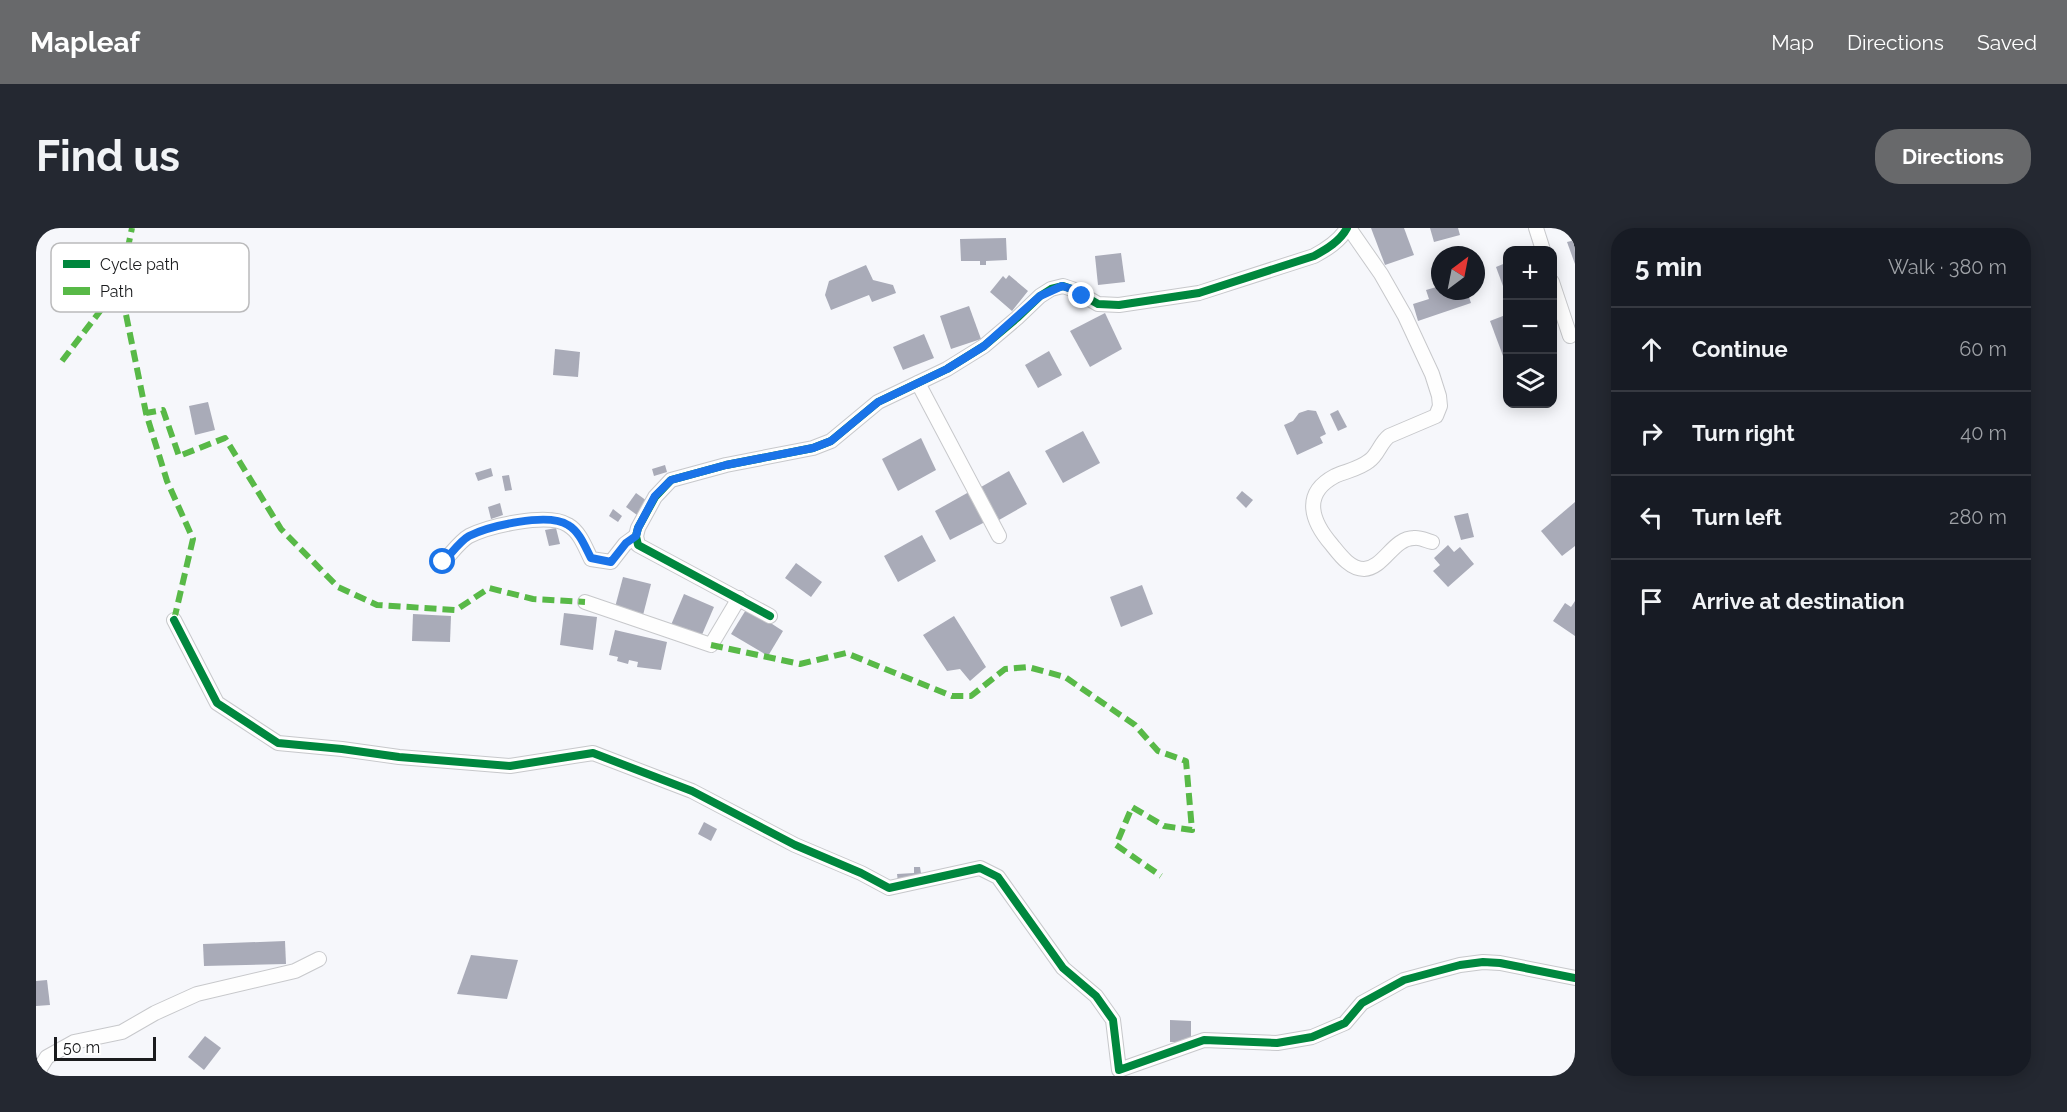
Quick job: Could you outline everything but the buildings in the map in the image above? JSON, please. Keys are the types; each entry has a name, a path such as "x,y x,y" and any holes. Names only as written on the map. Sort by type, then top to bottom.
{"street":[{"path":"770,616 638,545 636,536 638,528 655,496 671,480 726,465 813,448 831,441 878,402 918,383 984,346 1040,296 1062,286 1098,304 1119,305 1199,293 1314,256 1329,247 1348,228 1381,274 1405,316 1437,386 1440,406 1436,416 1389,436 1371,460 1324,484 1312,504 1313,518 1324,536 1342,557 1354,567 1363,569 1370,568 1398,544 1414,537 1432,543"},
{"path":"1536,228 1542,246"},
{"path":"1557,297 1570,336"},
{"path":"918,383 999,536"},
{"path":"443,562 468,537 497,527 546,519 567,524 581,538 591,558 611,562 626,543 636,536"},
{"path":"585,602 711,645 739,598"},
{"path":"174,620 217,703 278,743 399,757 510,766 593,753 692,791 795,845 890,888 980,868 998,877 1063,968 1096,996 1113,1020 1119,1070 1204,1040 1276,1042 1312,1037 1345,1023 1362,1003 1404,980 1460,965 1483,962 1500,963 1575,978"},
{"path":"36,1075 47,1057 74,1042 122,1032 155,1013 196,994 296,971 319,959"}],"marked path":[{"path":"129,243 132,228"},
{"path":"62,361 99,312"},
{"path":"125,312 146,413"},
{"path":"174,620 193,539 167,481 146,413 163,410 179,456 225,438 281,529 338,587 377,605 456,610 489,588 533,599 585,602"},
{"path":"711,645 800,664 846,653 952,696 971,696 1005,669 1028,667 1065,677 1135,725 1158,751 1186,761 1192,830 1164,826 1132,807 1116,845 1161,876"}],"cycle path":[{"path":"770,616 638,545 636,536 638,528 655,497 671,480 726,465 813,448 831,441 878,402 947,369 984,346 1051,289 1063,286 1098,304 1119,305 1199,293 1314,256 1337,241 1347,228"},
{"path":"174,620 217,703 278,743 399,757 510,766 593,753 692,791 795,845 861,873 889,888 980,868 998,877 1063,968 1096,996 1113,1020 1119,1070 1204,1040 1277,1043 1312,1037 1345,1023 1362,1003 1404,980 1460,965 1483,962 1500,963 1575,978"}],"route":[{"path":"443,562 468,537 497,527 546,519 567,524 581,538 591,558 611,562 626,543 636,536 655,496 671,480 726,465 813,448 831,441 878,402 947,369 984,346 1040,296 1062,286 1082,296"}]}
